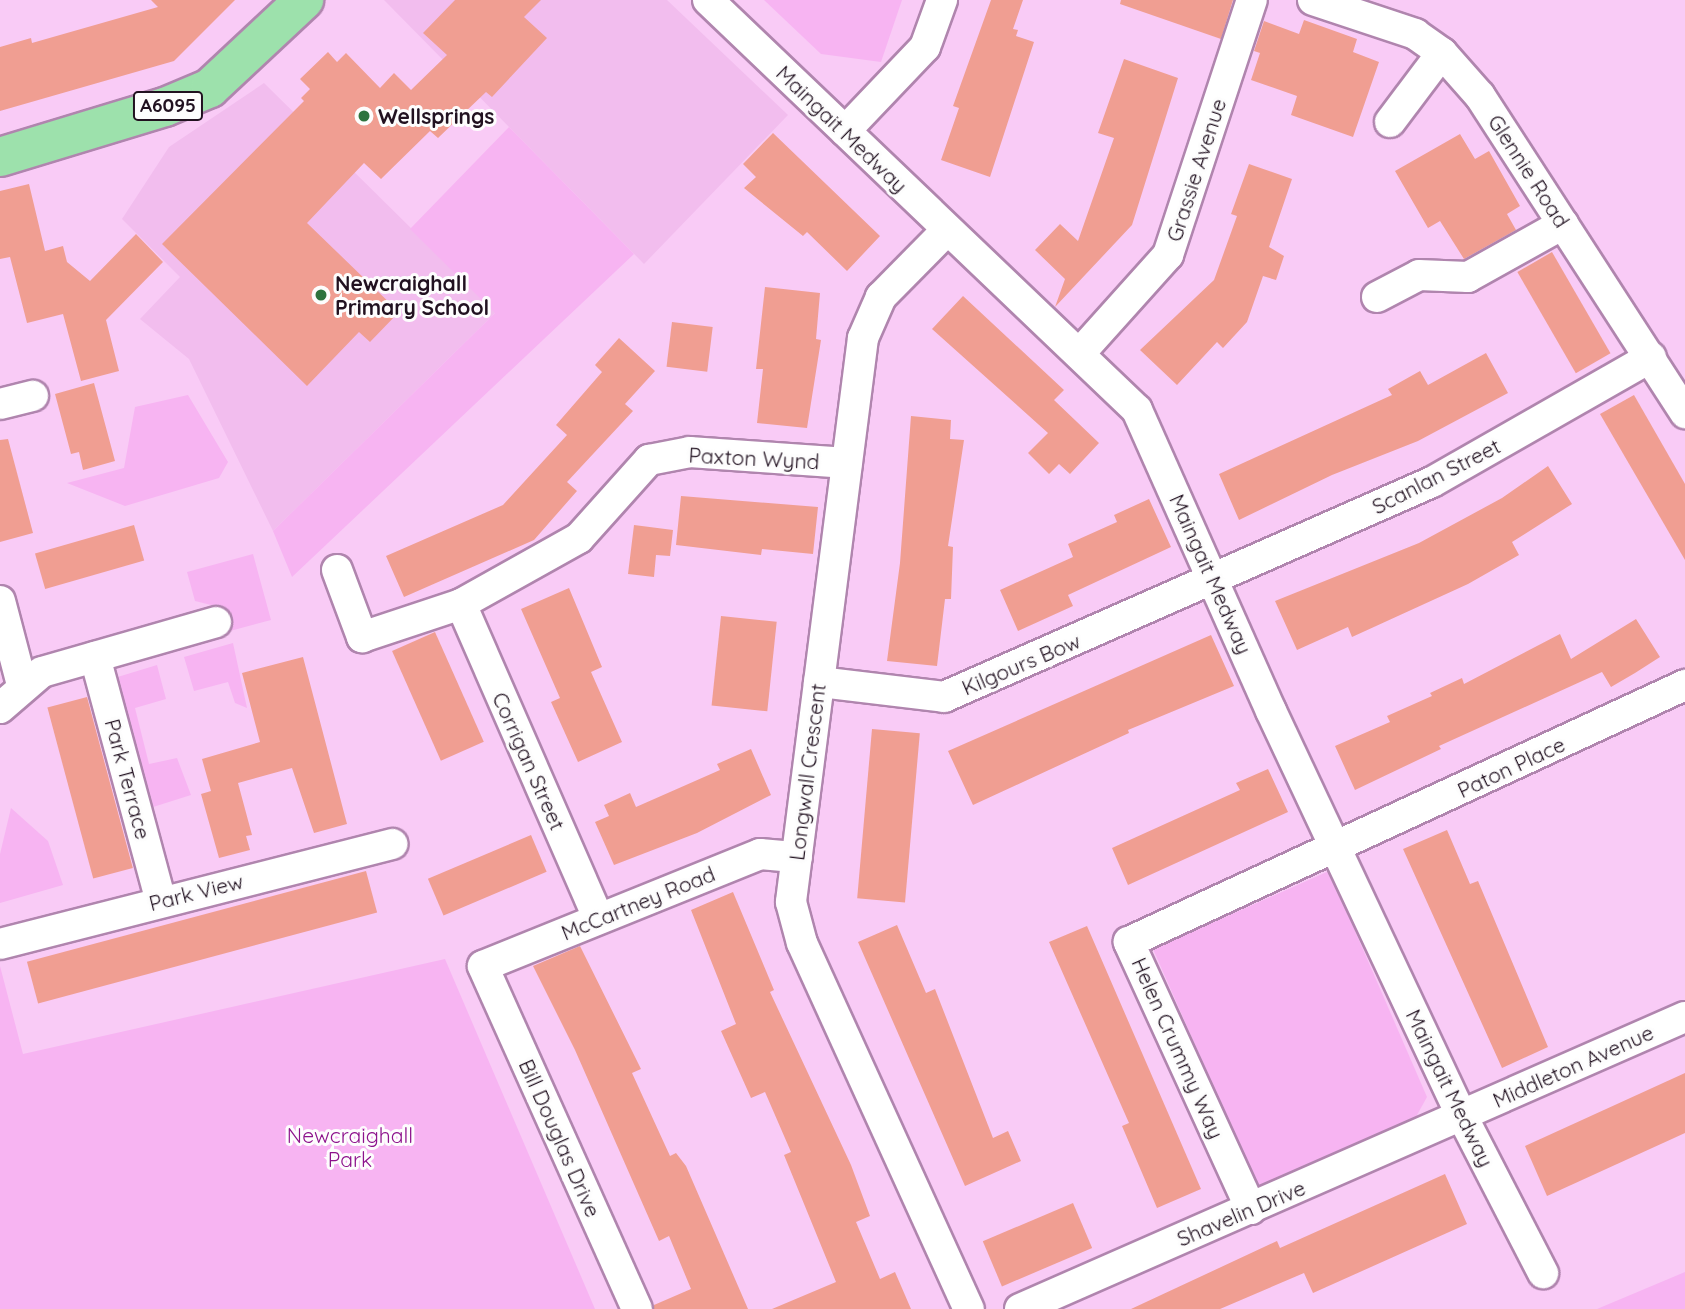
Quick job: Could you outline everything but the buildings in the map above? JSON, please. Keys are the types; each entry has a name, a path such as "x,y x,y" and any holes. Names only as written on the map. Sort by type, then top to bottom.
{"main road":[{"name":"A6095","path":"0,157 165,107 210,88 304,0"}],"street":[{"name":"Maingait Medway","path":"708,0 946,231 1080,353 1137,410 1213,581 1462,1116 1542,1273"},
{"path":"845,131 925,47 942,0"},
{"name":"Grassie Avenue","path":"1080,353 1168,255 1252,0"},
{"name":"Glennie Road","path":"1313,0 1415,34 1442,53 1480,96 1685,412"},
{"path":"1390,122 1442,53"},
{"path":"1377,297 1419,275 1468,277 1563,224"},
{"name":"Longwall Crescent","path":"946,231 881,297 863,338 791,902 802,943 969,1309"},
{"name":"Scanlan Street","path":"1213,581 1432,482 1651,357"},
{"path":"0,404 33,396"},
{"name":"Paxton Wynd","path":"337,570 362,637 461,604 579,538 649,460 690,452 848,463"},
{"name":"Kilgours Bow","path":"819,682 944,697 1213,581"},
{"path":"0,601 22,685"},
{"name":"Corrigan Street","path":"461,604 598,918"},
{"path":"0,708 22,685 42,671 216,622"},
{"name":"Park Terrace","path":"95,657 161,901"},
{"name":"Paton Place","path":"1337,848 1685,685"},
{"name":"Park View","path":"0,944 392,844"},
{"name":"Helen Crummy Way","path":"1251,1209 1129,942 1337,848"},
{"name":"McCartney Road","path":"483,966 760,854 797,857"},
{"name":"Bill Douglas Drive","path":"483,966 637,1309"},
{"name":"Middleton Avenue","path":"1462,1116 1685,1017"},
{"name":"Shavelin Drive","path":"1020,1309 1462,1116"}],"shaded area":[{"path":"384,0 667,0 788,115 644,264"},
{"name":"Newcraighall Primary School","path":"264,83 496,312 273,531 189,359 140,319 180,277 122,219 169,147"}],"green space":[{"path":"764,0 902,0 881,62 821,54"},
{"path":"509,127 634,254 292,577 273,531 495,313 410,229"},
{"path":"188,395 228,462 219,478 125,506 67,483 124,468 135,407"},
{"path":"253,554 271,620 230,631 223,608 195,601 187,572"},
{"path":"233,643 247,708 235,703 228,682 194,691 184,657"},
{"path":"157,665 166,699 135,708 149,764 177,758 191,795 150,808 111,679"},
{"path":"11,808 48,841 63,885 0,903 0,854"},
{"path":"1329,871 1427,1097 1412,1124 1257,1186 1153,949"},
{"name":"Newcraighall Park","path":"445,959 595,1309 0,1309 0,966 23,1054"},
{"path":"1685,1272 1685,1309 1597,1309"}],"place":[{"name":"Wellsprings","path":"364,116"},
{"name":"Newcraighall Primary School","path":"321,295"}]}
